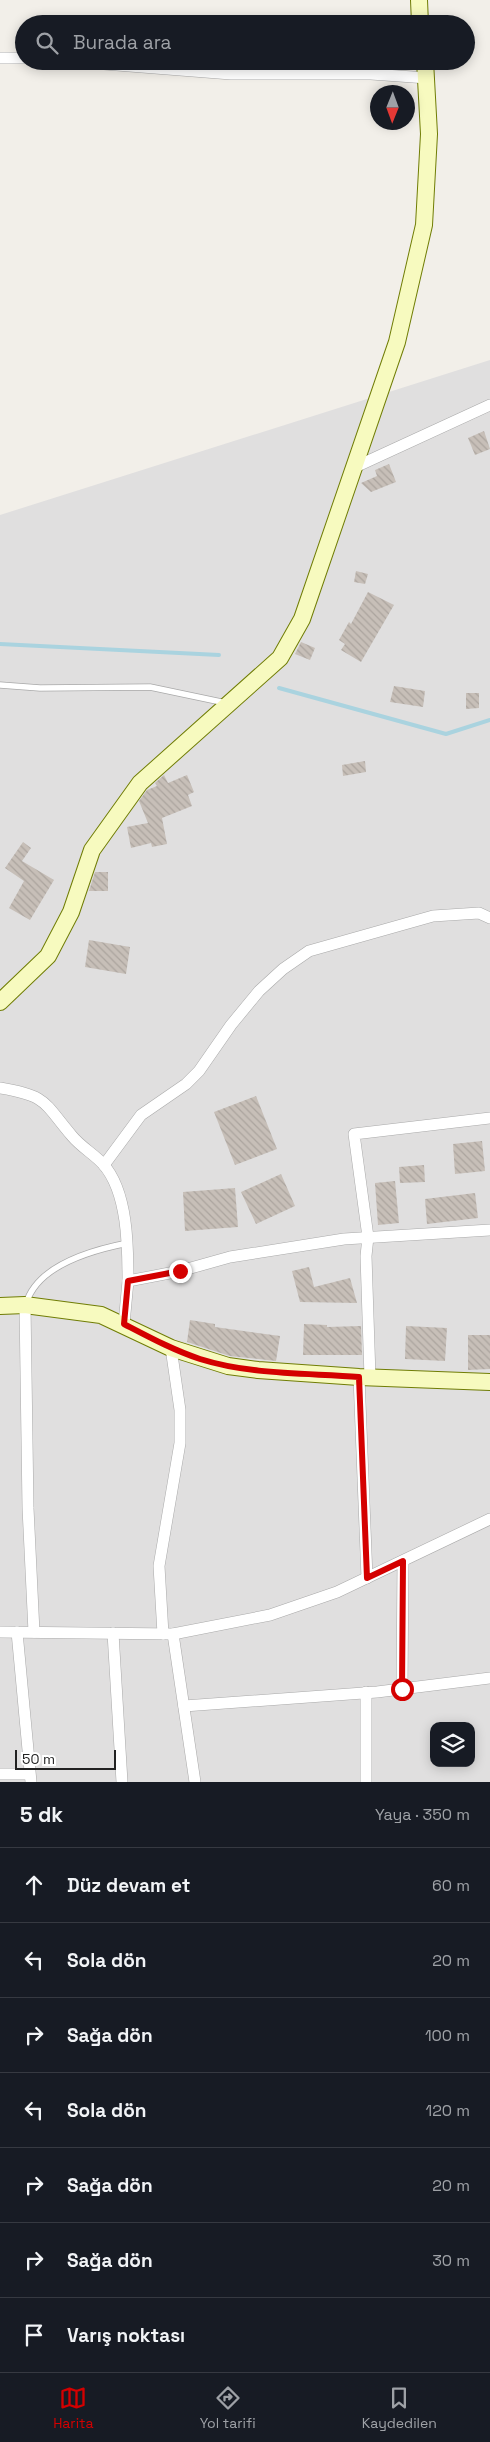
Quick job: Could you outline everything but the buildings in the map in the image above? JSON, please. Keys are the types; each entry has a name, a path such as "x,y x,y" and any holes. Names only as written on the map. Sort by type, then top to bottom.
{"street":[{"path":"419,0 420,15"},
{"path":"0,58 15,58"},
{"path":"180,70 231,74 371,74 427,78"},
{"path":"0,1002 48,956 71,912 92,850 140,783 280,658 302,619 397,342 424,225 429,134 426,70"},
{"path":"353,468 490,406"},
{"path":"104,1165 141,1116 186,1084 199,1071 231,1025 259,991 283,969 309,951 433,916 479,913 490,918"},
{"path":"0,1088 39,1097 51,1108 74,1138 104,1165 113,1180 120,1198 128,1243 128,1281 124,1324"},
{"path":"367,1578 365,1377 366,1256 368,1237 354,1134 490,1118"},
{"path":"128,1281 180,1271 230,1257 368,1237 490,1230"},
{"path":"0,1306 25,1305 101,1315 124,1324 171,1348 201,1359 248,1369 365,1377 490,1382"},
{"path":"25,1305 28,1508 34,1632"},
{"path":"171,1348 180,1410 180,1443 159,1566 168,1634 184,1706 195,1782"},
{"path":"0,1632 168,1634 270,1615 337,1592 490,1519"},
{"path":"402,1689 403,1561"},
{"path":"0,1774 30,1778 17,1632"},
{"path":"114,1633 122,1782"},
{"path":"184,1706 402,1689 490,1678"},
{"path":"366,1692 366,1782"}],"lane":[{"path":"0,685 40,688 150,687 230,703"},
{"path":"25,1305 37,1283 55,1270 96,1251 128,1243"}],"shaded area":[{"path":"490,360 490,1782 0,1782 0,515"}],"waterway":[{"path":"0,644 219,655"},
{"path":"279,688 446,734 490,720"}],"route":[{"path":"180,1271 128,1281 124,1324 171,1348 228,1366 359,1377 367,1578 403,1561 402,1689"}]}
